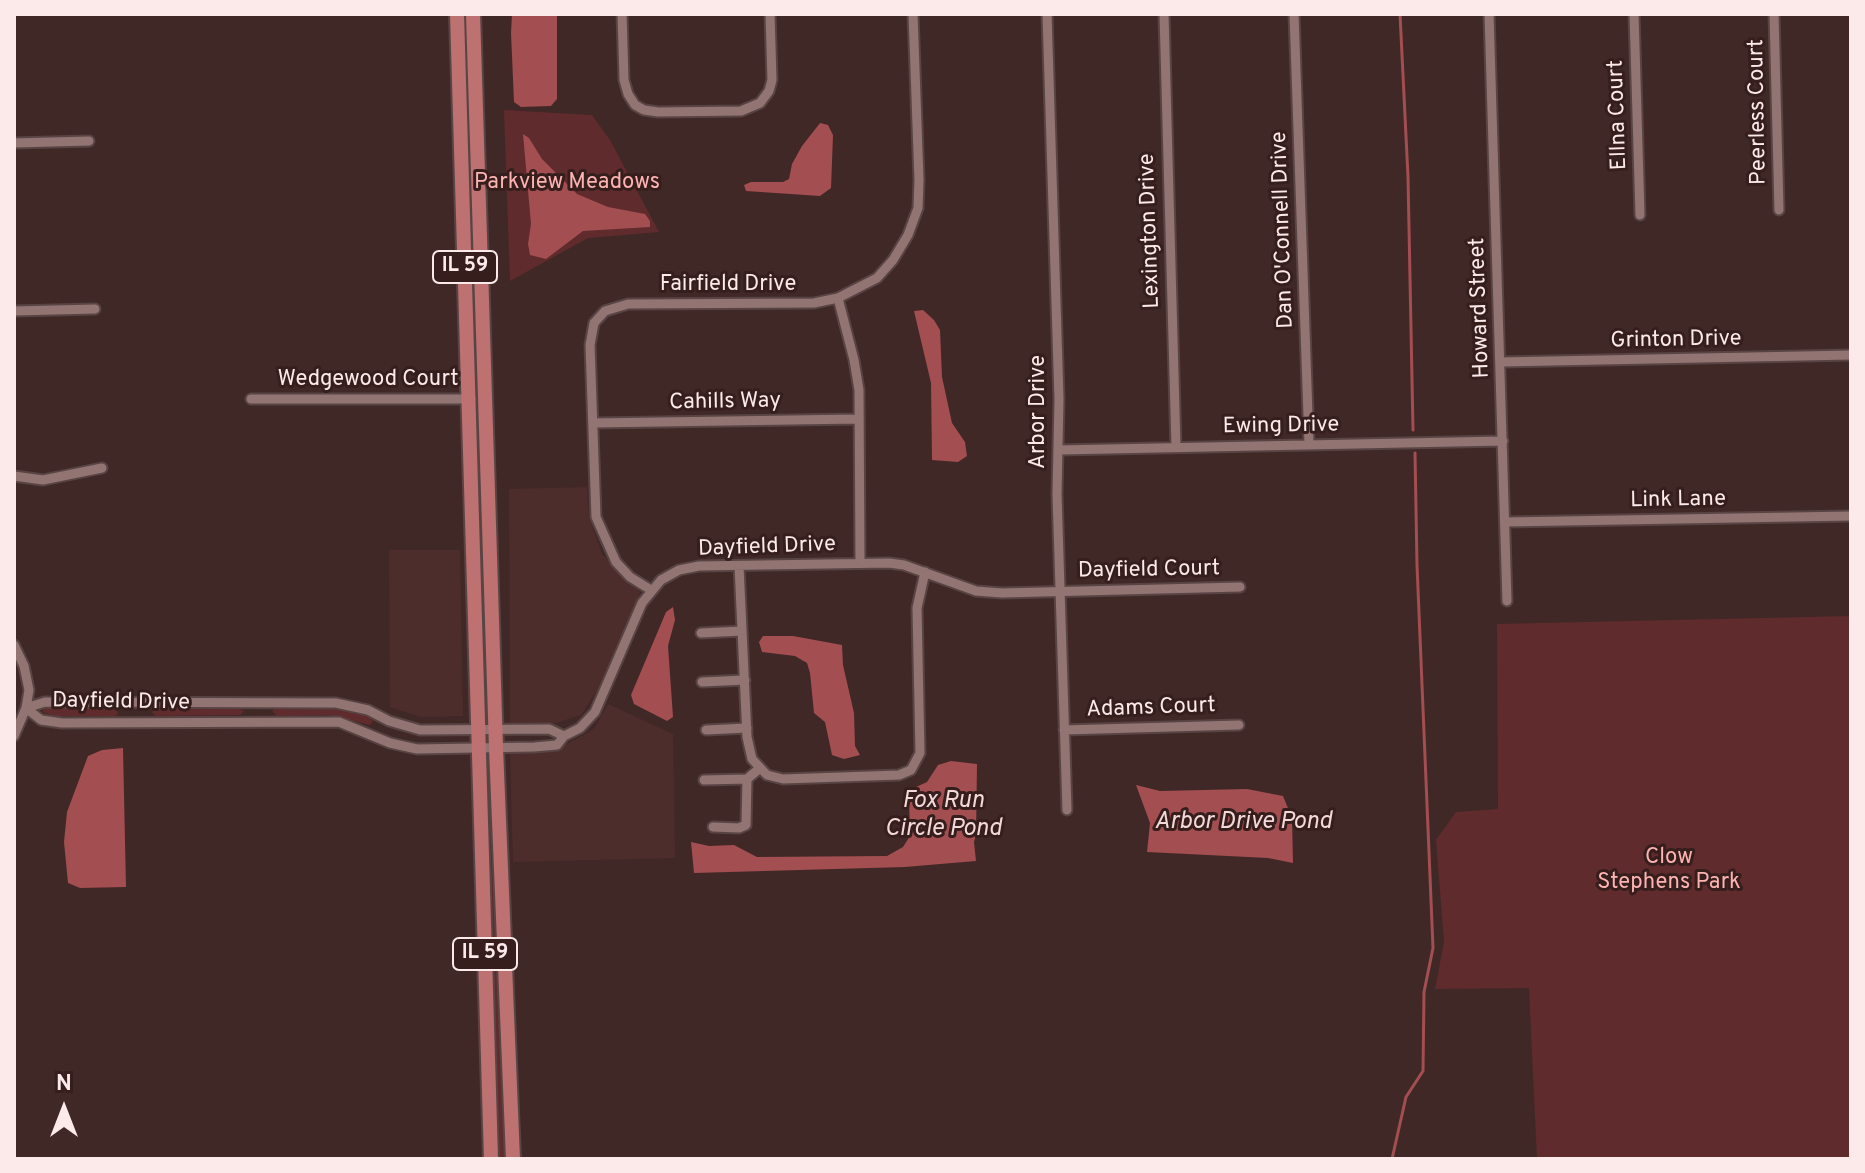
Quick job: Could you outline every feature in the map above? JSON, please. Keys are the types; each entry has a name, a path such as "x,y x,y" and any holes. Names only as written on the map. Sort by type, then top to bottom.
{"main road":[{"name":"IL 59","path":"457,14 491,1159"},
{"name":"IL 59","path":"473,14 496,748 513,1159"}],"street":[{"path":"622,14 624,80 628,94 635,105 658,112 741,111 760,103 769,91 772,80 770,14"},
{"name":"Fairfield Drive","path":"651,590 630,577 616,562 600,528 595,506 590,335 594,323 605,311 628,304 814,303 860,289 885,269 908,235 918,208 913,14"},
{"name":"Arbor Drive","path":"1047,14 1059,450 1059,591 1067,810"},
{"name":"Lexington Drive","path":"1164,14 1176,447"},
{"name":"Dan O'Connell Drive","path":"1294,14 1309,444"},
{"name":"Howard Street","path":"1489,14 1507,601"},
{"name":"Ellna Court","path":"1634,14 1640,215"},
{"name":"Peerless Court","path":"1774,14 1779,210"},
{"path":"14,143 89,141"},
{"path":"838,298 859,390 860,563"},
{"path":"14,311 95,309"},
{"name":"Grinton Drive","path":"1501,362 1851,355"},
{"name":"Wedgewood Court","path":"251,399 486,400"},
{"name":"Cahills Way","path":"593,423 858,419"},
{"name":"Ewing Drive","path":"1059,450 1503,441"},
{"path":"14,476 43,480 102,468"},
{"name":"Link Lane","path":"1506,522 1851,516"},
{"name":"Dayfield Drive","path":"26,708 41,720 339,722 390,743 417,749 557,745 595,712 642,603 661,580 679,570 699,566 889,563 925,572 976,591 1059,591"},
{"path":"739,566 747,728 752,759 767,775 783,779 899,775 911,770 920,753 917,608 925,572"},
{"name":"Dayfield Court","path":"1059,591 1240,587"},
{"path":"701,633 742,631"},
{"path":"14,645 24,666 29,690 26,708 14,736"},
{"path":"702,682 745,680"},
{"name":"Dayfield Drive","path":"26,708 45,702 336,703 360,708 420,730 549,729 564,736"},
{"path":"259,702 259,722"},
{"path":"135,703 135,723"},
{"name":"Adams Court","path":"1064,730 1239,725"},
{"path":"706,730 747,728"},
{"path":"704,780 747,779 760,768"},
{"path":"713,827 739,828 746,825 747,779"}],"shaded area":[{"path":"587,487 589,517 602,554 640,592 598,689 581,715 553,724 510,727 509,489"},
{"path":"389,550 460,550 463,716 421,717 390,707"},
{"path":"608,704 673,734 675,858 513,862 510,750 558,749 594,729"}],"green space":[{"name":"Parkview Meadows","path":"504,110 592,115 610,140 659,232 588,238 510,281"},
{"path":"465,121 468,121 473,171 480,379 474,379"},
{"name":"Clow Stephens Park","path":"1851,616 1851,1159 1537,1159 1529,988 1435,989 1444,942 1436,840 1456,812 1498,809 1497,624"},
{"path":"46,707 114,708 118,713 116,716 56,716 42,712"},
{"path":"155,708 238,708 244,711 240,715 156,716 152,712"},
{"path":"276,708 342,709 366,715 373,721 370,725 329,715 277,716 272,711"},
{"path":"489,864 497,925 506,1159 497,1159"}],"water":[{"path":"512,14 557,14 557,99 551,106 521,107 514,102"},
{"path":"820,123 828,125 833,135 831,188 820,196 746,191 744,185 751,182 783,182 789,179 792,164"},
{"path":"523,134 542,159 577,194 608,207 645,214 650,227 583,231 546,259 530,255 531,224"},
{"path":"923,310 940,330 942,377 952,423 965,442 967,456 958,462 932,460 931,383 914,311"},
{"path":"673,607 675,620 668,646 673,717 667,721 634,704 631,695 666,612"},
{"name":"Fox Run Circle Pond","path":"763,636 793,636 842,645 843,665 854,713 855,746 860,755 844,759 832,755 825,722 814,713 807,663 795,656 762,652 759,642"},
{"path":"123,748 126,887 80,888 68,883 64,842 67,812 88,756 102,750"},
{"name":"Fox Run Circle Pond","path":"951,761 977,764 976,861 905,867 694,873 691,842 709,846 734,845 757,857 887,856 903,847 910,836 909,798 916,787 927,782 938,765"},
{"name":"Arbor Drive Pond","path":"1136,785 1160,791 1247,789 1283,796 1292,818 1293,863 1268,858 1147,852 1150,823"}],"waterway":[{"path":"1400,14 1408,177 1413,430"},
{"path":"1392,1159 1406,1097 1423,1071 1424,992 1433,948 1415,453"}]}
